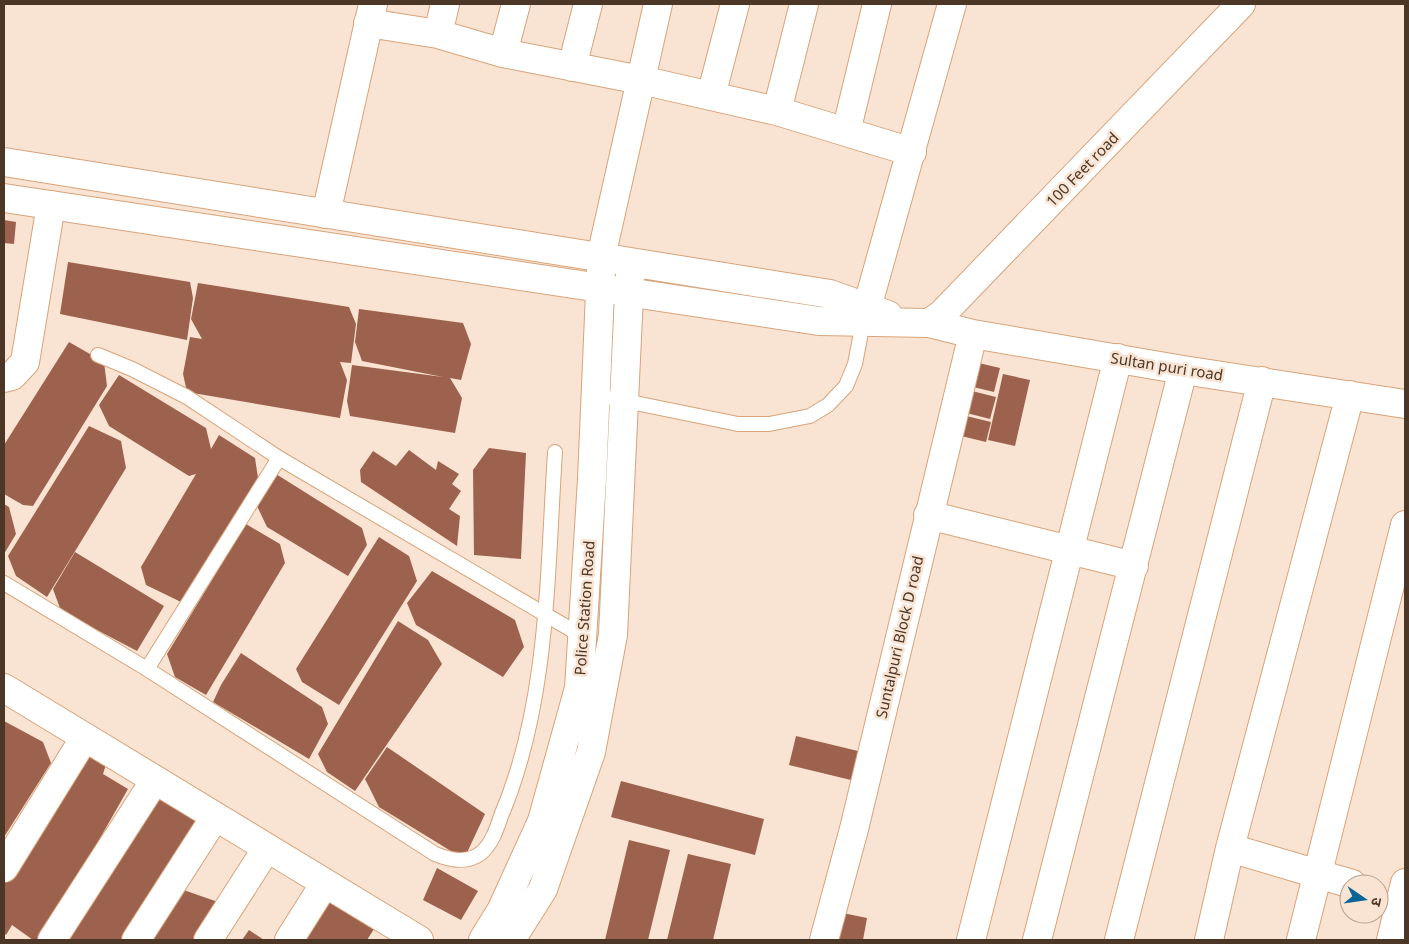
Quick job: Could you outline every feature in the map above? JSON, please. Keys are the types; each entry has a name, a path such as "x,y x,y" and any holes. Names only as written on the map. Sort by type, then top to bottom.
{"street":[{"path":"438,34 446,4"},
{"path":"503,53 516,4"},
{"path":"572,67 588,4"},
{"name":"Police Station Road","path":"483,940 501,911 542,821 579,688 596,395 601,257 658,4"},
{"path":"711,96 735,4"},
{"path":"777,111 804,4"},
{"path":"846,132 877,4"},
{"path":"4,198 819,320 865,315 952,4"},
{"name":"100 Feet road","path":"923,324 942,314 1241,4"},
{"path":"326,214 370,14 503,53 641,80 777,111 912,152"},
{"name":"Sultan puri road","path":"4,162 830,294 865,315 1183,370 1405,404"},
{"path":"4,378 12,376 26,362 51,205"},
{"name":"Police Station Road","path":"510,940 542,889 592,752 613,635 631,262"},
{"name":"Suntalpuri Block D road","path":"824,940 854,829 973,334"},
{"path":"971,940 1118,358"},
{"path":"1037,940 1183,370"},
{"path":"1119,940 1262,381"},
{"path":"1209,940 1230,848 1350,395"},
{"path":"928,515 1134,566"},
{"path":"1301,940 1405,526"},
{"path":"4,688 325,883 383,931 419,940"},
{"path":"4,868 85,737"},
{"path":"52,940 155,780"},
{"path":"136,940 216,817"},
{"path":"208,940 267,848"},
{"path":"1230,848 1339,880"},
{"path":"289,940 325,883"},
{"path":"1391,940 1398,894"}],"lane":[{"path":"596,395 738,424 769,424 810,416 828,405 846,386 855,364 865,315"},
{"path":"98,355 132,369 187,397 278,458 582,636"},
{"path":"4,583 147,669 435,854 448,859 466,859 483,851 493,837 512,791 523,753 535,695 545,614 555,452"},
{"path":"147,669 278,458"}],"building":[{"path":"4,220 16,222 14,244 4,243"},
{"path":"68,262 190,282 193,298 187,340 60,314"},
{"path":"198,283 349,307 356,324 351,363 340,362 347,380 340,418 187,392 183,374 190,337 202,339 191,319"},
{"path":"359,309 463,323 471,344 461,380 450,378 462,398 455,433 350,416 347,401 352,365 443,377 362,361 355,342"},
{"path":"69,342 104,362 107,386 33,506 23,505 4,494 4,445"},
{"path":"970,361 1000,368 994,392 965,385"},
{"path":"1003,374 1030,380 1015,446 988,440"},
{"path":"119,375 206,428 211,449 219,435 255,458 258,478 181,602 146,585 141,567 196,474 189,476 109,426 99,405"},
{"path":"964,389 996,397 990,419 959,411"},
{"path":"958,414 991,422 986,442 953,434"},
{"path":"89,426 121,441 126,468 47,597 16,576 8,556"},
{"path":"489,448 526,453 521,559 474,555 473,470"},
{"path":"409,450 436,470 438,461 459,474 452,484 461,491 449,509 460,516 457,546 361,482 360,470 373,451 396,466"},
{"path":"276,474 362,528 367,545 348,576 267,527 257,506"},
{"path":"4,504 9,507 16,534 4,554"},
{"path":"246,524 280,544 285,563 206,695 175,677 167,654"},
{"path":"379,537 409,556 417,581 339,705 302,682 296,669"},
{"path":"75,552 164,606 137,651 61,611 53,589"},
{"path":"432,571 515,620 524,647 503,677 416,625 407,603"},
{"path":"398,621 428,640 442,664 355,791 327,772 318,754"},
{"path":"241,653 322,707 328,724 309,759 213,702"},
{"path":"4,721 43,742 51,763 4,837"},
{"path":"796,736 862,752 855,781 789,765"},
{"path":"84,746 108,758 103,774 128,789 42,940 33,940 12,925 6,935 4,933 4,874"},
{"path":"387,747 485,814 464,859 379,807 365,779"},
{"path":"621,781 764,819 755,855 611,817"},
{"path":"154,793 198,821 121,940 60,940"},
{"path":"629,840 670,850 648,940 605,940"},
{"path":"688,854 731,864 713,940 667,940"},
{"path":"437,868 478,891 461,920 423,900"},
{"path":"175,887 218,902 196,940 140,940"},
{"path":"323,895 374,929 367,940 294,940"},
{"path":"833,911 867,918 863,940 827,940"},
{"path":"249,930 264,940 242,940"}]}
